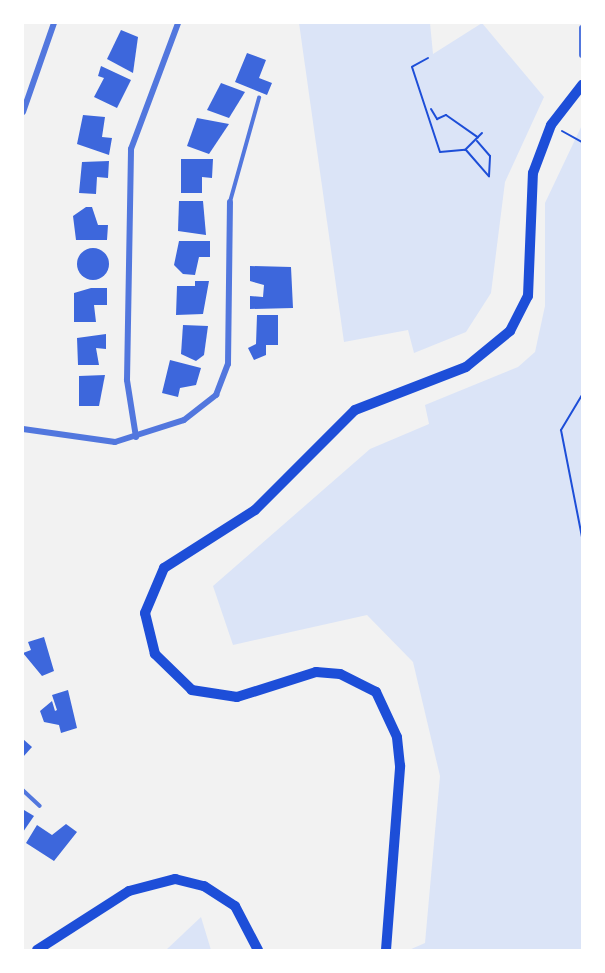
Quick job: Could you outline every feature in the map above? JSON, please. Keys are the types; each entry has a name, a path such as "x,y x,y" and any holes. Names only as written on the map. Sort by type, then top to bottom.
{"main road":[{"path":"386,950 400,766 397,737 376,692 340,674 316,672 237,697 191,690 155,654 145,613 164,568 255,510 355,410 466,367 499,345 528,296 529,195 551,125 582,85"},
{"path":"37,950 129,891 175,879 204,886 235,906 258,950"}],"street":[{"path":"23,112 54,23"},
{"path":"136,437 127,380 131,149 178,23"},
{"path":"582,28 582,55"},
{"path":"23,429 96,443 136,437 202,409 222,381 230,202"}],"lane":[{"path":"230,202 259,99"},
{"path":"23,790 40,806"}],"path":[{"path":"429,67 427,59 412,66 441,153 466,150 482,133"},
{"path":"428,116 432,111 478,139 490,156 489,176 466,150"},
{"path":"551,125 582,142"},
{"path":"582,395 561,430 582,537"}],"shaded area":[{"path":"299,23 430,23 433,54 482,23 544,97 505,182 491,293 466,332 414,353 408,330 344,342"},
{"path":"582,125 582,950 409,950 425,943 440,776 413,662 367,615 233,645 213,586 370,449 429,424 425,405 518,367 535,352 545,306 545,203"},
{"path":"201,917 211,950 166,950"}],"building":[{"path":"121,30 138,37 133,73 107,59"},
{"path":"247,53 266,60 259,78 272,83 267,95 235,82"},
{"path":"101,66 131,80 117,108 94,97 104,78 98,76"},
{"path":"221,83 245,92 229,118 207,110"},
{"path":"83,115 105,117 102,137 112,138 109,155 77,144"},
{"path":"197,118 229,124 209,154 187,146"},
{"path":"181,159 213,159 212,178 202,177 202,193 181,193"},
{"path":"109,161 108,178 97,177 96,194 79,193 82,162"},
{"path":"179,201 203,201 206,235 178,231"},
{"path":"86,207 92,207 98,225 108,225 107,240 76,240 73,216"},
{"path":"179,241 210,241 210,257 199,257 195,275 183,274 174,265"},
{"path":"93,248 104,253 109,264 104,275 93,280 82,275 77,264 82,253"},
{"path":"250,266 291,267 293,308 250,309 250,296 263,297 264,285 250,281"},
{"path":"195,281 209,281 203,314 176,315 177,286 195,286"},
{"path":"91,288 107,288 107,305 94,305 96,322 74,322 74,293"},
{"path":"257,315 278,315 278,345 266,345 266,355 254,360 248,348 256,344"},
{"path":"183,325 208,326 204,355 196,361 181,354"},
{"path":"106,334 106,349 96,348 99,365 78,365 77,338"},
{"path":"170,360 201,368 196,385 180,388 178,397 162,393"},
{"path":"105,375 99,406 79,406 79,376"},
{"path":"44,637 54,671 42,676 23,653 31,650 28,642"},
{"path":"68,690 77,728 61,733 59,725 44,722 40,711 52,701 55,711 57,710 52,695"},
{"path":"23,739 32,747 23,757"},
{"path":"23,811 34,816 23,832"},
{"path":"66,824 77,832 54,861 26,843 37,825 52,835"}]}
